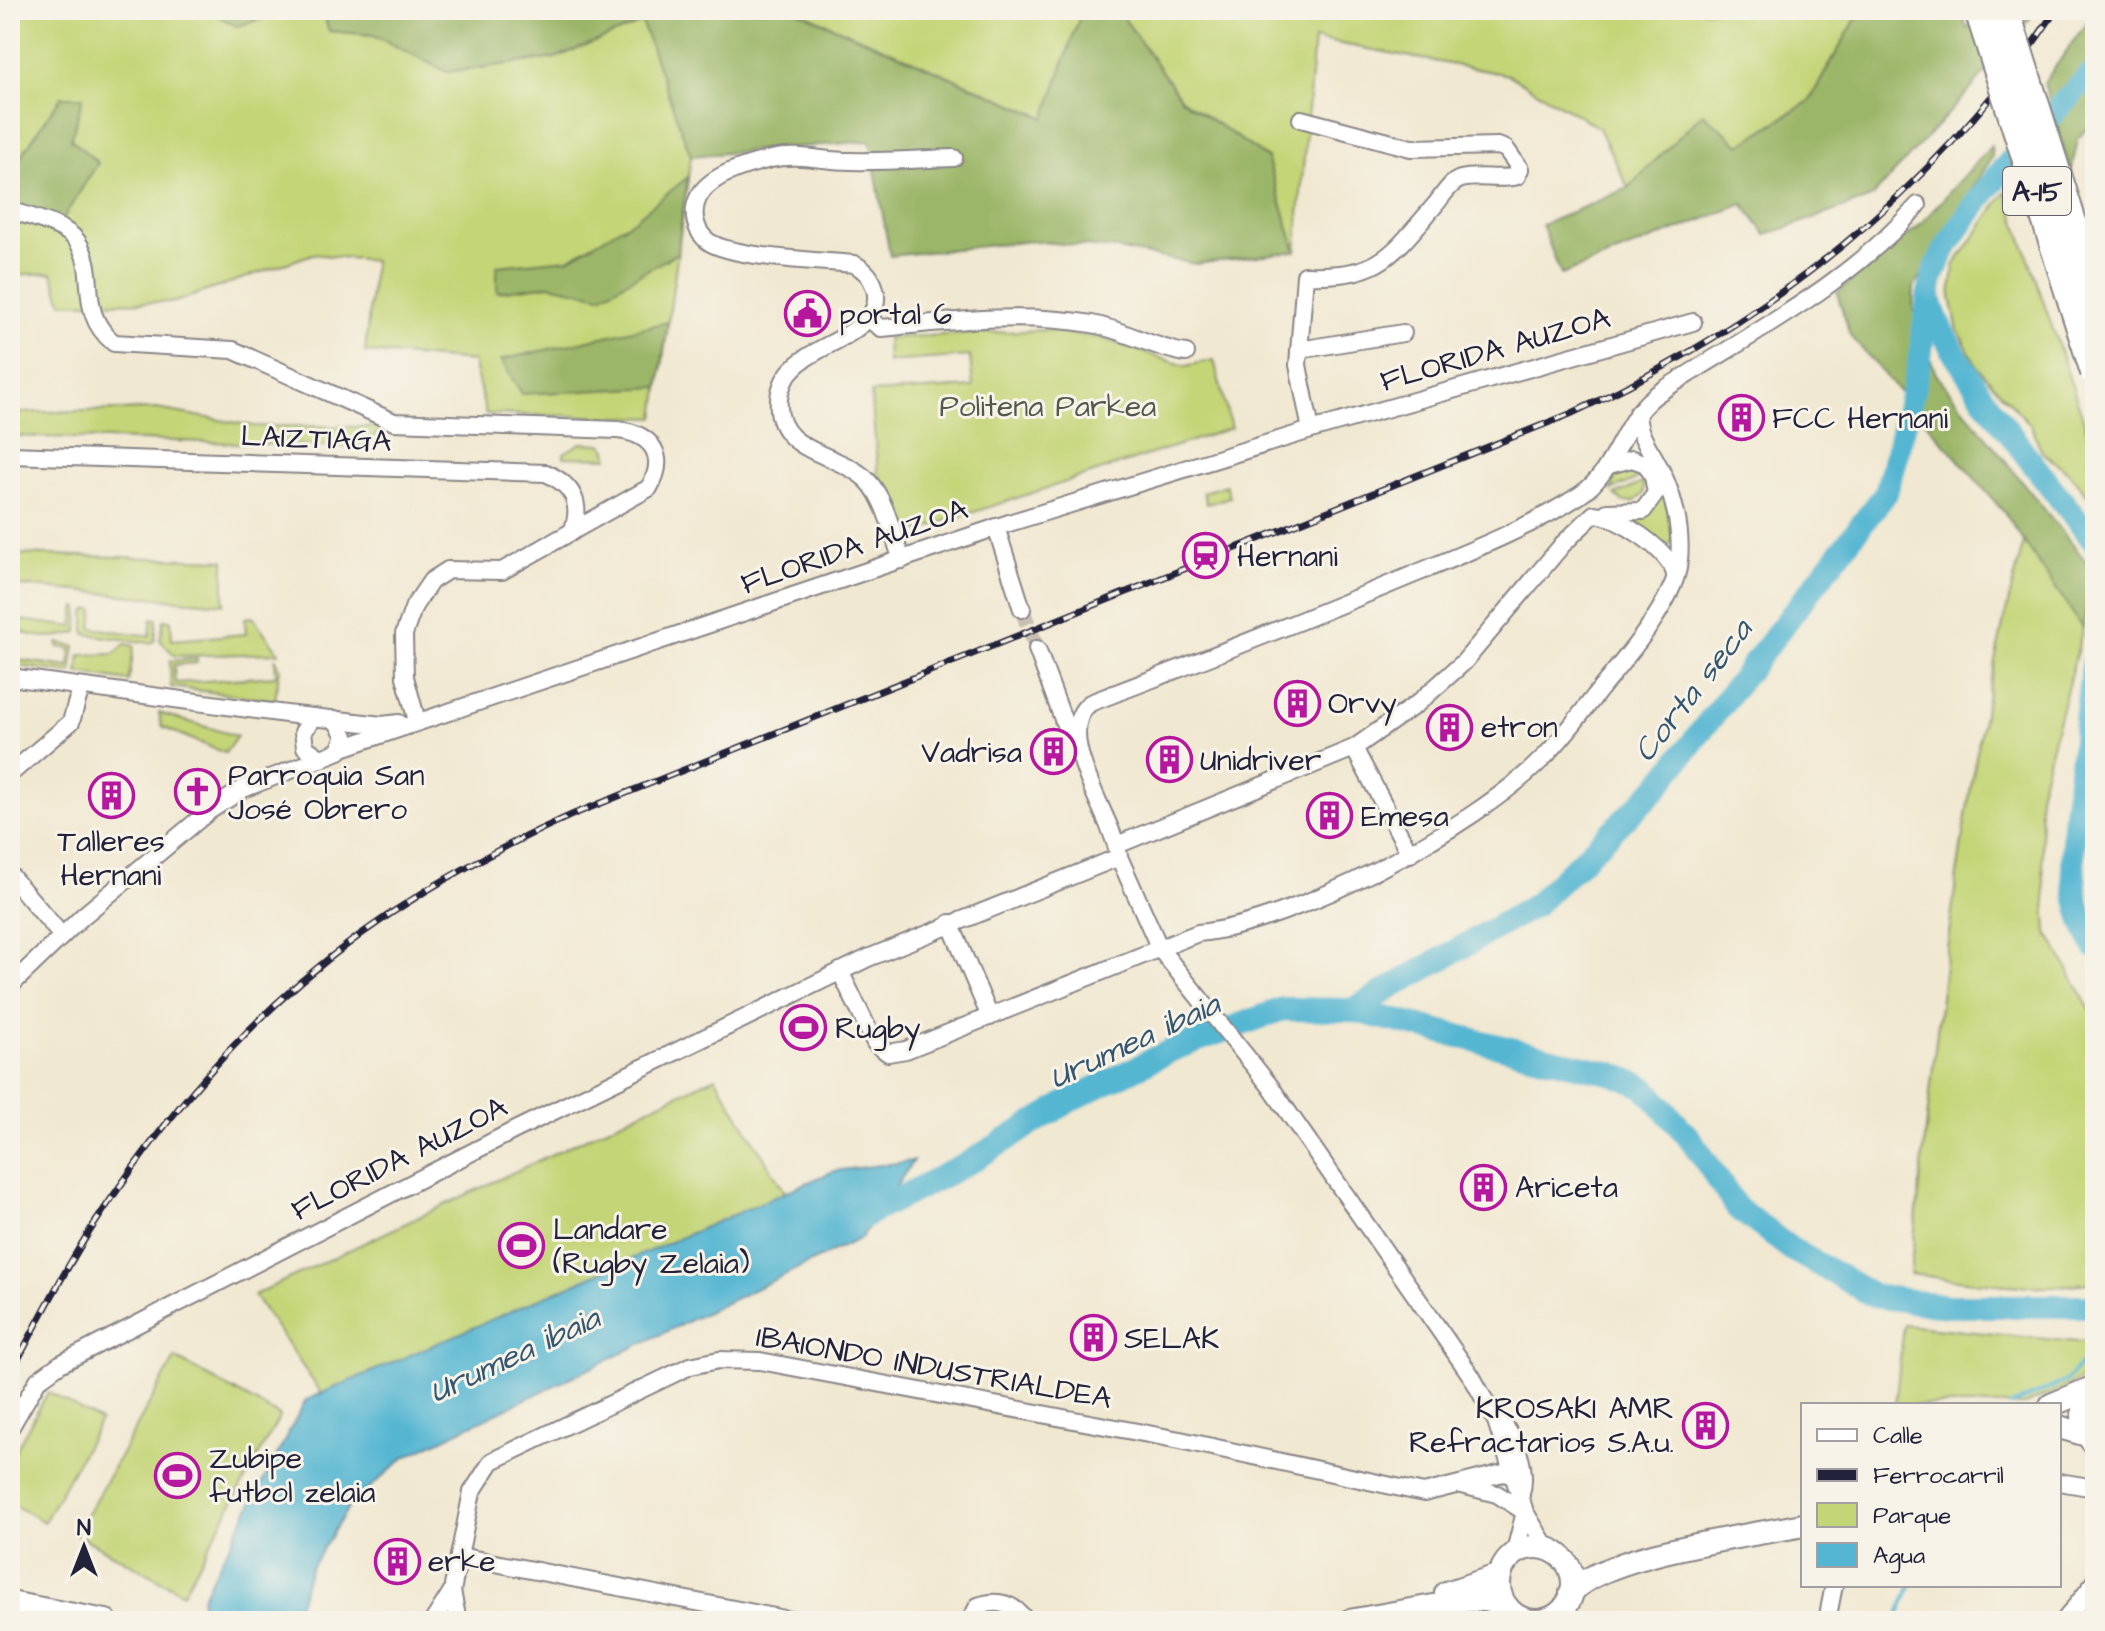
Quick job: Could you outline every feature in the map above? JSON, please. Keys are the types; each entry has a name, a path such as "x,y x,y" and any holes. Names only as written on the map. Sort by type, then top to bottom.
{"highway":[{"name":"A-15","path":"1979,10 2095,372"},
{"name":"A-15","path":"2005,10 2095,295"}],"main road":[{"path":"2056,1403 2094,1387"},
{"path":"2091,1440 2083,1411 2094,1387"},
{"path":"2061,1428 2091,1440"},
{"path":"1617,1564 1553,1553 1537,1547 1514,1555 1500,1575 1499,1586 1507,1607 1514,1614 1533,1621 1556,1618 1571,1593 1587,1578 1617,1564 1801,1525"},
{"path":"1553,1553 1571,1573 1571,1593"},
{"path":"1355,1620 1500,1575"},
{"path":"1355,1620 1467,1600 1486,1600 1507,1607"},
{"path":"10,1603 106,1621"}],"street":[{"path":"1301,119 1411,148 1498,146 1506,149 1520,169 1517,176 1509,178 1462,179 1451,186 1405,241 1365,271 1305,275 1298,365 1311,430"},
{"path":"902,560 881,504 869,482 848,467 801,447 781,414 779,400 790,371 868,319 875,303 876,287 867,271 854,264 763,255 711,243 700,233 695,221 696,203 705,186 771,159 802,156 849,161 954,158"},
{"path":"1083,709 1452,559 1571,500 1591,487 1609,465 1637,413 1659,392 1717,359 1848,272 1887,241 1918,205"},
{"path":"10,210 57,227 77,240 94,321 114,343 233,350 394,422 618,430 636,432 655,447 660,459 657,475 649,488 502,571 448,570 431,581 414,606 404,634 405,677 417,721"},
{"path":"868,319 881,328 1021,317 1058,318 1097,325 1186,353"},
{"name":"FLORIDA AUZOA","path":"342,748 902,560 998,535 1311,430 1693,322"},
{"name":"FLORIDA AUZOA","path":"1299,350 1403,333"},
{"path":"840,971 875,1043 888,1053 906,1050 1198,933 1225,930 1280,911 1410,854 1484,806 1541,761 1634,648 1676,577 1680,547 1675,510 1638,426 1637,413"},
{"path":"1624,441 1649,451"},
{"path":"1594,514 1643,511 1654,499 1656,486 1651,469 1632,459 1624,441"},
{"name":"LAIZTIAGA","path":"10,455 546,473 564,481 572,491 577,518 572,532"},
{"path":"1609,465 1632,459"},
{"path":"1594,514 1614,519 1665,556 1671,561 1676,577"},
{"name":"FLORIDA AUZOA","path":"10,1428 38,1380 60,1364 515,1130 840,971 1354,748 1418,703 1464,662 1563,544 1594,514"},
{"name":"FLORIDA AUZOA","path":"998,535 1022,609"},
{"path":"1037,649 1067,730 1075,734"},
{"path":"10,677 335,719 344,730 342,748 322,759 243,789 209,811 62,936 10,986"},
{"path":"10,774 71,722 81,687"},
{"path":"1054,693 1083,709"},
{"path":"1083,709 1075,734 1088,777 1160,949 1255,1067 1509,1432 1519,1457 1524,1483 1521,1495"},
{"path":"286,714 322,759"},
{"path":"293,769 314,717"},
{"name":"FLORIDA AUZOA","path":"335,719 382,725 417,721"},
{"path":"1354,748 1410,854"},
{"path":"10,875 62,936"},
{"path":"950,923 990,1017"},
{"name":"IBAIONDO INDUSTRIALDEA","path":"452,1591 472,1492 492,1461 690,1366 719,1360 760,1361 900,1387 1180,1440 1424,1493 1503,1473 1511,1475"},
{"path":"1493,1413 1525,1512 1553,1553"},
{"path":"1483,1479 1496,1455 1499,1434"},
{"path":"1462,1485 1479,1486 1511,1475 1519,1457"},
{"path":"2061,1482 2095,1488"},
{"path":"1462,1485 1497,1494 1525,1512"},
{"path":"1514,1555 1525,1512"},
{"path":"459,1556 795,1621"},
{"path":"2064,1621 2095,1582"},
{"path":"1827,1621 1834,1587"},
{"path":"433,1621 452,1591"},
{"path":"452,1591 458,1621"},
{"path":"970,1621 978,1606 995,1602 1009,1604 1026,1621"}],"green space":[{"path":"10,10 208,10 236,26 295,10 322,10 329,31 374,35 447,72 555,58 642,22 691,156 655,418 486,414 473,361 365,352 374,261 313,254 175,302 62,303 52,273 10,275"},
{"path":"208,10 295,10 236,26"},
{"path":"322,10 795,10 1045,118 1079,18 1099,10 1118,10 1181,99 1267,158 1296,251 1196,264 1117,249 1031,241 890,256 870,141 691,156 642,23 555,58 447,72 374,35 329,31"},
{"path":"795,10 1099,10 1079,19 1046,118"},
{"path":"1118,10 1861,10 1809,101 1740,145 1703,113 1628,188 1599,128 1509,75 1314,39 1296,251 1267,158 1181,99"},
{"path":"1861,10 1961,10 1967,29 1979,10 2037,10 1971,89 1871,198 1766,235 1743,204 1561,275 1542,225 1628,188 1703,113 1740,145 1809,101"},
{"path":"2089,19 2095,19 2095,119 2078,139 2071,173 2044,83"},
{"path":"61,97 83,97 71,139 98,163 62,220 10,203 10,165 19,159"},
{"path":"1991,146 1992,157 1914,287 1913,308 1936,374 2088,564 2090,589 2083,628 2004,512 1850,335 1837,293 1919,226"},
{"path":"688,177 677,253 601,296 550,285 497,292 497,266 568,259 634,220"},
{"path":"2006,191 2095,454 2095,504 2068,472 2042,452 2031,425 1978,368 1958,331 1951,297 1954,266"},
{"path":"668,322 659,387 522,394 501,360"},
{"name":"Politena Parkea","path":"1044,330 1100,338 1185,366 1214,360 1231,428 907,534 878,474 871,393 973,387 970,356 888,362 887,338"},
{"path":"157,409 254,426 383,427 365,447 10,436 10,413"},
{"path":"581,443 601,444 607,449 608,458 564,457 564,453"},
{"path":"1626,470 1642,477 1612,490 1615,476"},
{"path":"1644,482 1643,494 1634,502 1623,502 1615,495"},
{"path":"1226,485 1230,497 1207,504 1203,492"},
{"path":"1663,488 1672,535 1672,542 1666,548 1627,519"},
{"path":"2024,542 2083,628 2039,795 2047,932 2095,1018 2095,1282 2072,1285 2002,1285 1910,1274 1941,998 1966,814 2001,632"},
{"path":"10,554 224,560 224,604 10,585"},
{"path":"12,599 15,599 13,619 73,627 76,607 79,608 78,632 42,637 17,629 10,624"},
{"path":"89,609 94,610 92,628 150,636 152,618 157,619 155,640 151,643 85,634 85,613"},
{"path":"253,617 279,653 175,656 160,640 164,620 171,620 172,640 246,634 245,618"},
{"path":"58,643 75,646 71,673 10,665 10,659 69,667 71,649 58,647"},
{"path":"125,644 134,646 129,681 78,673 80,655 114,654"},
{"path":"275,658 280,668 275,700 171,687 170,661 197,659 197,663 174,665 175,683 276,676"},
{"path":"159,713 237,736 225,753 162,727"},
{"path":"2095,790 2095,868 2087,843"},
{"name":"Landare (Rugby Zelaia)","path":"715,1077 788,1197 336,1415 254,1295"},
{"path":"1904,1325 2077,1342 2095,1340 2095,1368 2075,1383 2030,1403 1895,1403"},
{"name":"Zubipe futbol zelaia","path":"175,1358 280,1416 183,1593 76,1534"},
{"path":"48,1392 100,1421 44,1522 10,1503 10,1460"}],"water":[{"path":"913,1161 861,1238 405,1457 350,1505 310,1569 293,1621 201,1621 202,1597 306,1400 834,1171"}],"waterway":[{"name":"Urumea ibaia","path":"2095,71 2025,144 1970,212 1948,244 1934,273 1930,295 1937,319 1974,384 2095,543"},
{"name":"Corta seca","path":"1352,1010 1534,906 1657,788 1886,493 1918,371 1929,293"},
{"name":"Urumea ibaia","path":"2095,658 2073,850 2077,900 2095,947"},
{"path":"2087,692 2095,706"},
{"name":"Urumea ibaia","path":"851,1223 970,1162 1071,1100 1174,1049 1283,1009 1352,1010 1613,1074 1644,1087 1692,1141 1737,1208 1791,1249 1874,1296 1948,1306 2095,1306"},
{"path":"2016,1403 2066,1381 2095,1348"},
{"path":"1896,1621 1910,1587"}],"tunnel":[{"path":"1022,609 1037,649"}],"railway":[{"path":"10,1374 93,1226 142,1155 193,1091 245,1034 301,982 425,891 496,851 574,814 1570,414 1642,378 1712,338 1778,294 1842,246 1901,194 1957,137 2008,76 2056,10"}],"place":[{"name":"portal 6","path":"808,314"},
{"name":"FCC Hernani","path":"1741,418"},
{"name":"Hernani","path":"1206,556"},
{"name":"Orvy","path":"1297,703"},
{"name":"etron","path":"1450,727"},
{"name":"Vadrisa","path":"1053,752"},
{"name":"Unidriver","path":"1169,760"},
{"name":"Parroquia San José Obrero","path":"197,792"},
{"name":"Talleres Hernani","path":"111,795"},
{"name":"Emesa","path":"1330,816"},
{"name":"Rugby","path":"804,1028"},
{"name":"Ariceta","path":"1484,1187"},
{"name":"Landare (Rugby Zelaia)","path":"522,1246"},
{"name":"SELAK","path":"1093,1338"},
{"name":"KROSAKI AMR Refractarios S.A.u.","path":"1705,1425"},
{"name":"Zubipe futbol zelaia","path":"178,1475"},
{"name":"erke","path":"397,1561"}]}
